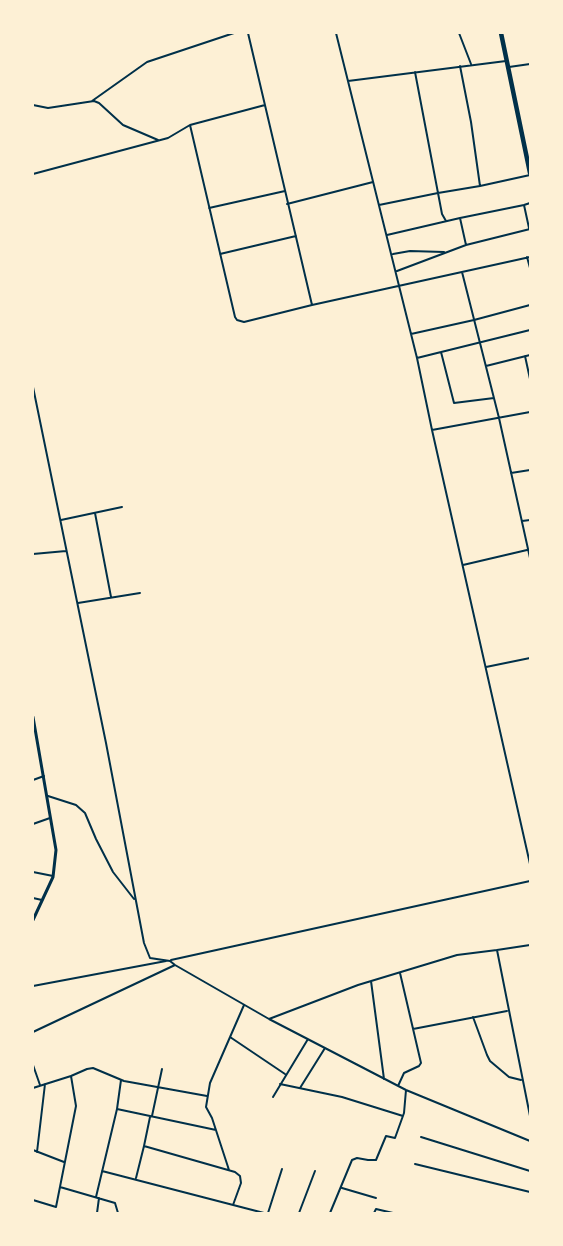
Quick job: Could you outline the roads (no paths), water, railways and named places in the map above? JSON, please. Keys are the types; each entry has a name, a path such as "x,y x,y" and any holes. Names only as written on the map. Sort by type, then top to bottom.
{"main road":[{"path":"501,33 530,174"}],"street":[{"path":"33,105 48,108 92,100 147,62 234,33"},
{"path":"248,33 312,305"},
{"path":"336,33 397,272 530,864"},
{"path":"459,33 471,65"},
{"path":"348,81 460,66 530,64"},
{"path":"460,66 480,186"},
{"path":"415,72 442,214 446,221"},
{"path":"92,100 123,125 159,140"},
{"path":"33,174 168,138 190,125 265,105"},
{"path":"190,125 237,320 243,322 528,257 530,268"},
{"path":"379,205 530,174"},
{"path":"287,204 373,182"},
{"path":"209,208 285,191"},
{"path":"387,235 530,203"},
{"path":"397,272 466,245 529,229 524,205"},
{"path":"460,218 466,245"},
{"path":"220,254 296,236"},
{"path":"392,255 410,251 447,253"},
{"path":"462,271 499,418 530,558"},
{"path":"411,334 530,305"},
{"path":"417,358 530,330"},
{"path":"441,352 454,403 494,398"},
{"path":"486,366 530,355"},
{"path":"525,356 530,379"},
{"path":"33,387 106,743 144,943 150,958 170,961 269,1019 406,1090 530,1141"},
{"path":"432,430 530,412"},
{"path":"511,473 530,470"},
{"path":"60,520 122,507"},
{"path":"95,513 111,597"},
{"path":"522,521 530,520"},
{"path":"463,565 528,550"},
{"path":"33,554 66,551"},
{"path":"77,603 140,592"},
{"path":"486,667 530,658"},
{"path":"33,717 57,850 53,876 33,920"},
{"path":"33,780 44,776"},
{"path":"48,796 76,805 85,813 113,872 136,901"},
{"path":"33,824 52,817"},
{"path":"33,872 53,876"},
{"path":"33,986 170,961 530,881"},
{"path":"33,898 42,900"},
{"path":"269,1019 371,981 457,956 530,945"},
{"path":"497,950 530,1116"},
{"path":"33,1032 175,965"},
{"path":"398,1086 404,1073 421,1065 400,973"},
{"path":"371,981 384,1079"},
{"path":"229,1170 206,1107 210,1083 244,1005"},
{"path":"413,1029 508,1011"},
{"path":"474,1017 490,1061 507,1076 522,1080"},
{"path":"230,1037 286,1075"},
{"path":"273,1097 308,1039"},
{"path":"300,1088 325,1048"},
{"path":"33,1065 40,1086"},
{"path":"33,1089 90,1068 121,1080 208,1096"},
{"path":"135,1179 162,1069"},
{"path":"33,1200 56,1209 76,1106 71,1076"},
{"path":"97,1213 102,1171 117,1109 121,1080"},
{"path":"37,1152 45,1084"},
{"path":"280,1084 342,1097 403,1116"},
{"path":"330,1213 352,1160 357,1158 376,1160 386,1136 395,1138 405,1109 406,1090"},
{"path":"117,1109 216,1130"},
{"path":"421,1137 530,1171"},
{"path":"144,1146 229,1170 240,1176 242,1180 233,1205"},
{"path":"33,1150 65,1162"},
{"path":"416,1164 530,1192"},
{"path":"102,1171 266,1213 282,1169"},
{"path":"299,1213 315,1171"},
{"path":"60,1187 115,1203 118,1213"},
{"path":"341,1187 376,1198"},
{"path":"374,1213 376,1209 393,1213"}]}
